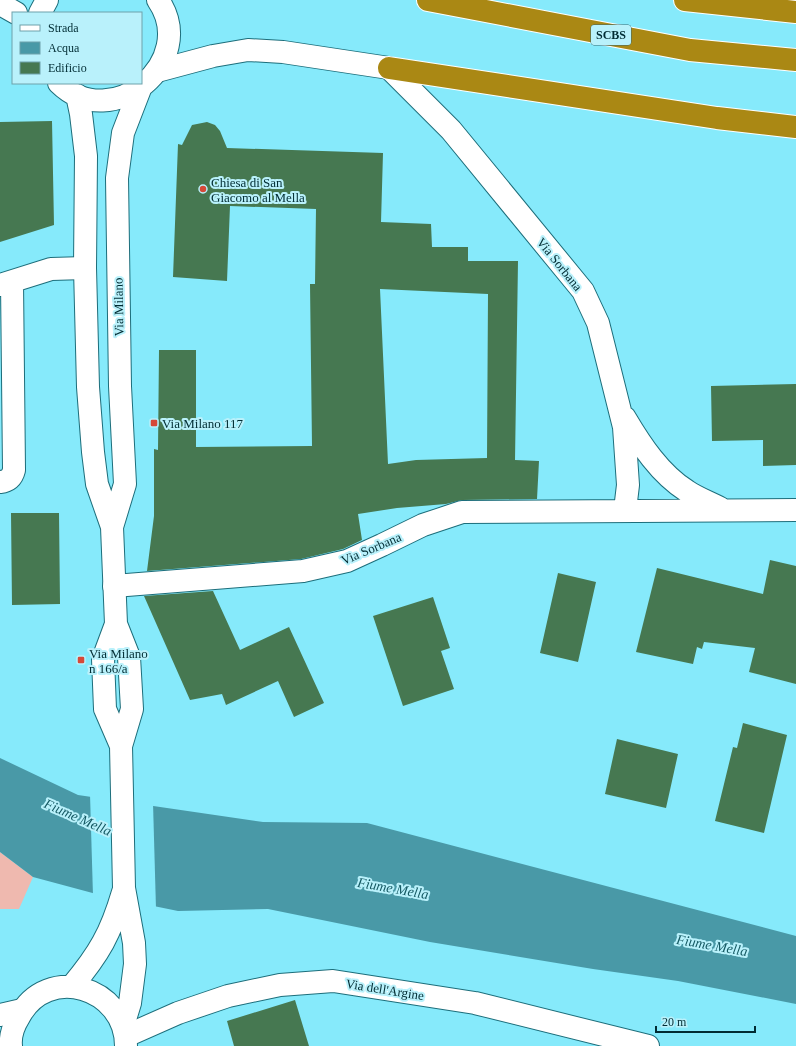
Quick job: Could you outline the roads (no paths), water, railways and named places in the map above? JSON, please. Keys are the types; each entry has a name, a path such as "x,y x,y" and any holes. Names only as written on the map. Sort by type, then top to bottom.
{"highway":[{"name":"SCBS","path":"428,0 690,50 796,60"},
{"path":"685,0 796,12"},
{"path":"389,68 717,118 796,127"}],"street":[{"path":"41,12 47,0"},
{"name":"Via Milano","path":"68,89 92,100 109,100 125,96 140,89 157,71 166,51 168,29 163,8 158,0"},
{"path":"0,4 14,12"},
{"path":"157,71 213,56 254,50 283,52 389,68"},
{"name":"Via Sorbana","path":"389,68 451,130 582,291 598,323 624,427 628,485 625,510"},
{"name":"Via Milano","path":"68,89 82,121 86,156 85,268 88,387 92,452 97,484 112,527 116,624 129,657 132,709 121,746 124,888 134,943 135,964 125,1036"},
{"name":"Via Milano","path":"112,527 125,484 120,386 117,178 123,133 140,89"},
{"path":"0,482 8,480 12,476 14,470 6,284 51,269 85,268"},
{"path":"620,411 642,446 664,471 687,491 725,510"},
{"name":"Via Sorbana","path":"114,586 304,571 347,561 382,546 423,524 462,512 796,510"},
{"name":"Via Milano","path":"72,986 92,963 109,933 124,888"},
{"name":"Via dell'Argine","path":"125,1036 178,1013 228,996 280,984 333,981 475,1003 648,1046"},
{"path":"11,1046 14,1025 22,1010 35,997 53,988 72,986 88,990 104,998 115,1010 125,1036"},
{"path":"0,1015 22,1010"}],"water":[{"name":"Fiume Mella","path":"0,758 78,795 263,822 367,823 796,936 796,1004 678,981 593,969 430,942 268,909 178,911 100,895 33,877 0,852"}],"place":[{"name":"Chiesa di San Giacomo al Mella","path":"203,189"},
{"name":"Via Milano 117","path":"154,423"},
{"name":"Via Milano n 166/a","path":"81,660"}]}
